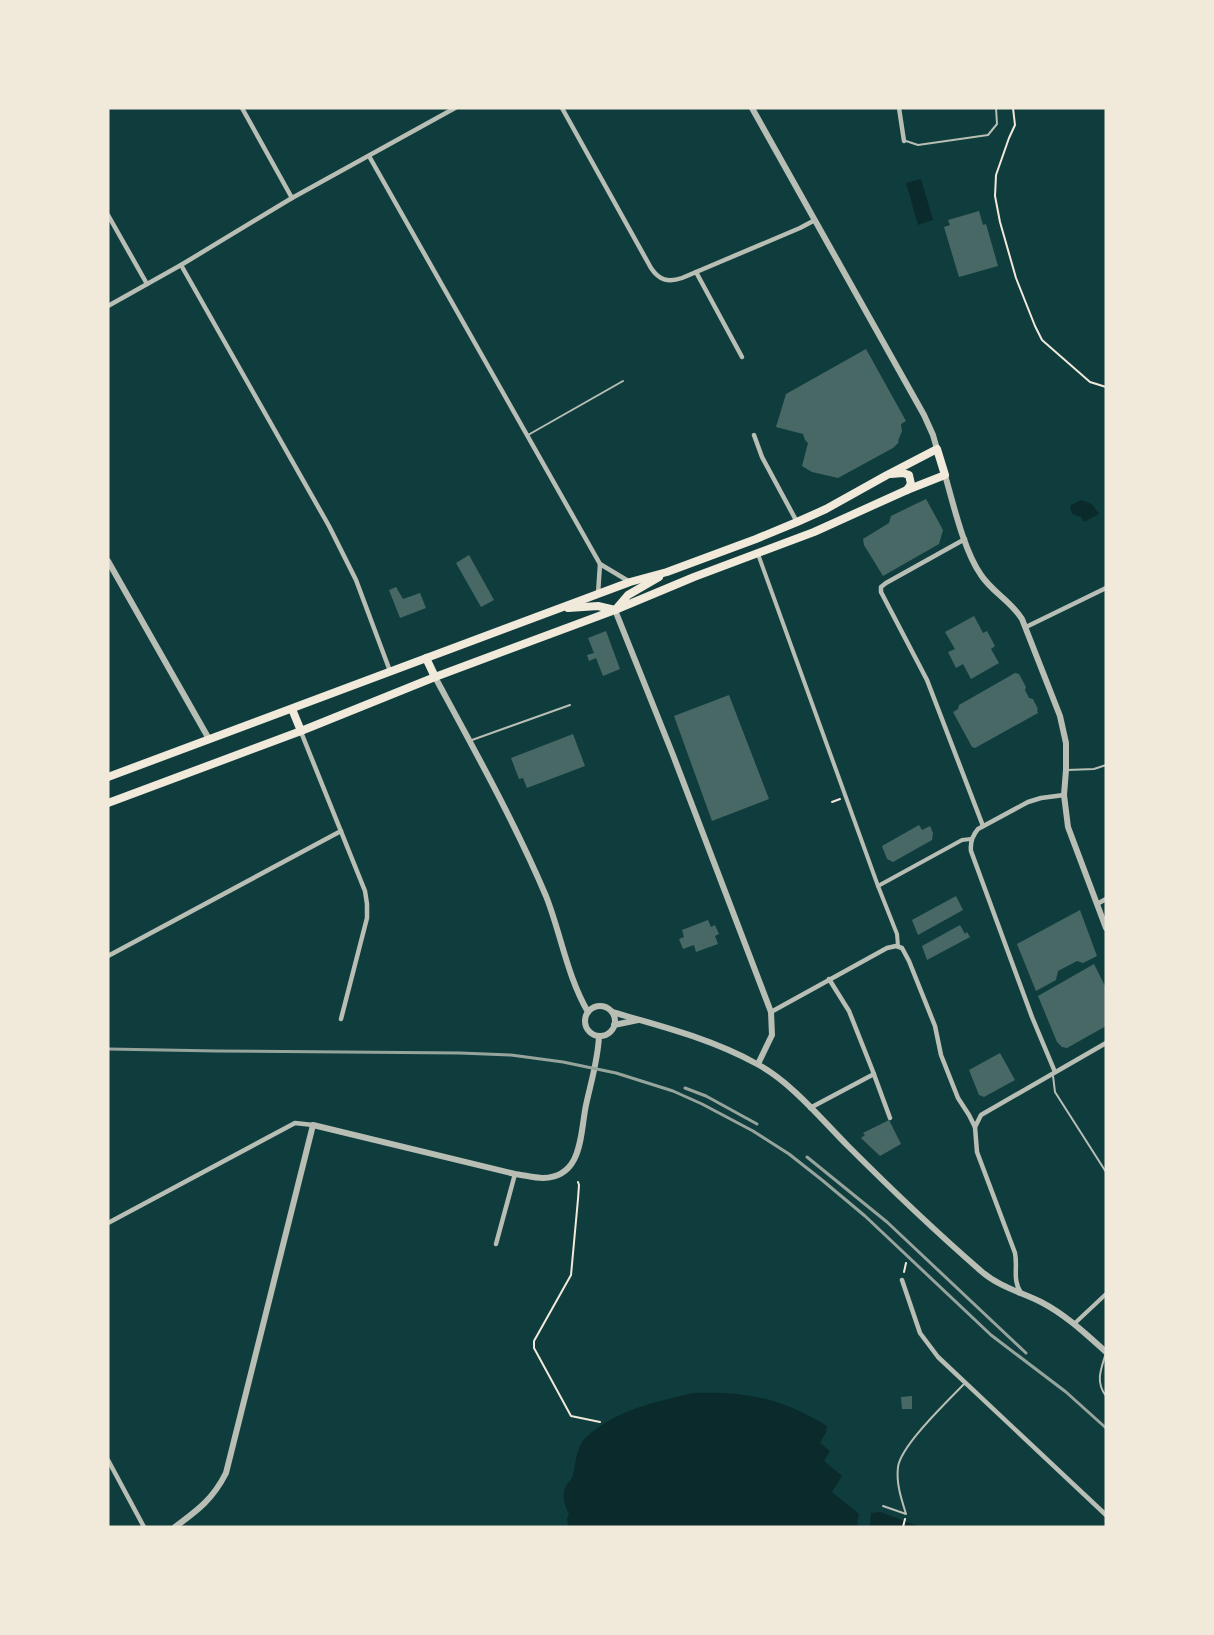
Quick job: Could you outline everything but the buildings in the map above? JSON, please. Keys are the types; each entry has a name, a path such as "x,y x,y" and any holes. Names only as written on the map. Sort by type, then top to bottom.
{"main road":[{"path":"108,777 630,582 667,572 756,539 826,509 937,449 945,475 814,532 435,677 301,731 108,803"},
{"path":"886,475 906,473 911,482 907,490"},
{"path":"615,610 628,595 667,572"},
{"path":"558,609 598,606 615,610"},
{"path":"426,658 435,677"},
{"path":"292,709 301,731"}],"street":[{"path":"242,108 292,198"},
{"path":"441,108 445,114"},
{"path":"108,306 292,198 455,108"},
{"path":"562,108 658,277 677,280 815,220"},
{"path":"752,108 924,415 937,449"},
{"path":"899,108 904,141"},
{"path":"369,156 600,564 630,582"},
{"path":"108,215 147,284"},
{"path":"181,265 339,545 356,580 390,671"},
{"path":"696,272 742,357"},
{"path":"754,435 762,457 797,522"},
{"path":"945,475 973,560 981,576 1013,607 1026,627 1060,716 1066,743 1064,795 1068,827 1106,928"},
{"path":"965,539 886,583 881,592 927,680 983,826"},
{"path":"758,553 897,934 898,946"},
{"path":"108,561 210,739"},
{"path":"598,594 600,564"},
{"path":"1026,627 1106,588"},
{"path":"615,610 673,754 771,1012 772,1035 758,1064"},
{"path":"435,677 503,804 534,871 547,900 577,990 588,1012"},
{"path":"301,731 365,891 367,904 367,918 341,1019"},
{"path":"1054,1073 971,851 971,839 974,833 983,826 1028,802 1064,795"},
{"path":"108,956 341,831"},
{"path":"878,886 962,840 971,839"},
{"path":"1097,904 1106,899"},
{"path":"771,1012 887,948 898,946 902,948 935,1026 941,1055 958,1098 975,1127 977,1152 1015,1253 1017,1264 1015,1280 1021,1293"},
{"path":"829,979 849,1011 890,1118"},
{"path":"612,1012 615,1018 614,1026 609,1034 594,1036 587,1030 585,1020 588,1012 600,1006 612,1012 705,1040 758,1064 773,1074 796,1093 922,1217 981,1271 999,1284 1041,1302 1074,1323 1106,1352"},
{"path":"614,1026 639,1020"},
{"path":"108,1223 295,1123 312,1125 515,1174 547,1178 561,1173 572,1164 579,1150 597,1059 599,1036"},
{"path":"975,1127 981,1115 1106,1043"},
{"path":"810,1108 874,1074"},
{"path":"175,1527 209,1500 219,1488 226,1473 312,1125"},
{"path":"496,1244 515,1174"},
{"path":"902,1280 915,1321 927,1344 938,1357 1106,1515"},
{"path":"1074,1323 1106,1294"},
{"path":"108,1460 144,1527"}],"lane":[{"path":"904,141 918,145 988,135 998,124 996,108"},
{"path":"528,435 623,381"},
{"path":"470,741 570,705"},
{"path":"1066,770 1094,769 1106,765"},
{"path":"1054,1073 1055,1092 1106,1172"},
{"path":"1106,1352 1099,1382 1106,1396"},
{"path":"883,1506 906,1514 897,1482 901,1455 966,1382"}],"path":[{"path":"1012,108 1015,125 996,175 995,196 1016,278 1042,339 1090,382 1106,387"},
{"path":"578,1182 571,1275 534,1341 534,1348 571,1416 600,1422"}],"water":[{"path":"921,179 933,220 918,225 906,183"},
{"path":"1081,500 1092,504 1099,514 1084,522 1081,517 1072,514 1071,505"},
{"path":"693,1393 730,1393 763,1398 810,1416 827,1426 820,1443 830,1451 824,1461 842,1476 832,1492 859,1514 857,1525 865,1527 566,1527 569,1514 564,1493 572,1477 578,1452 584,1439 622,1414 649,1404"},
{"path":"880,1512 921,1527 870,1527 871,1513"}],"railway":[{"path":"108,1049 511,1055 563,1062 616,1073 673,1091 753,1131 789,1154 865,1216 991,1335 1066,1392 1106,1428"},
{"path":"685,1088 706,1096 757,1124"},
{"path":"807,1157 887,1222 1026,1353"}]}
